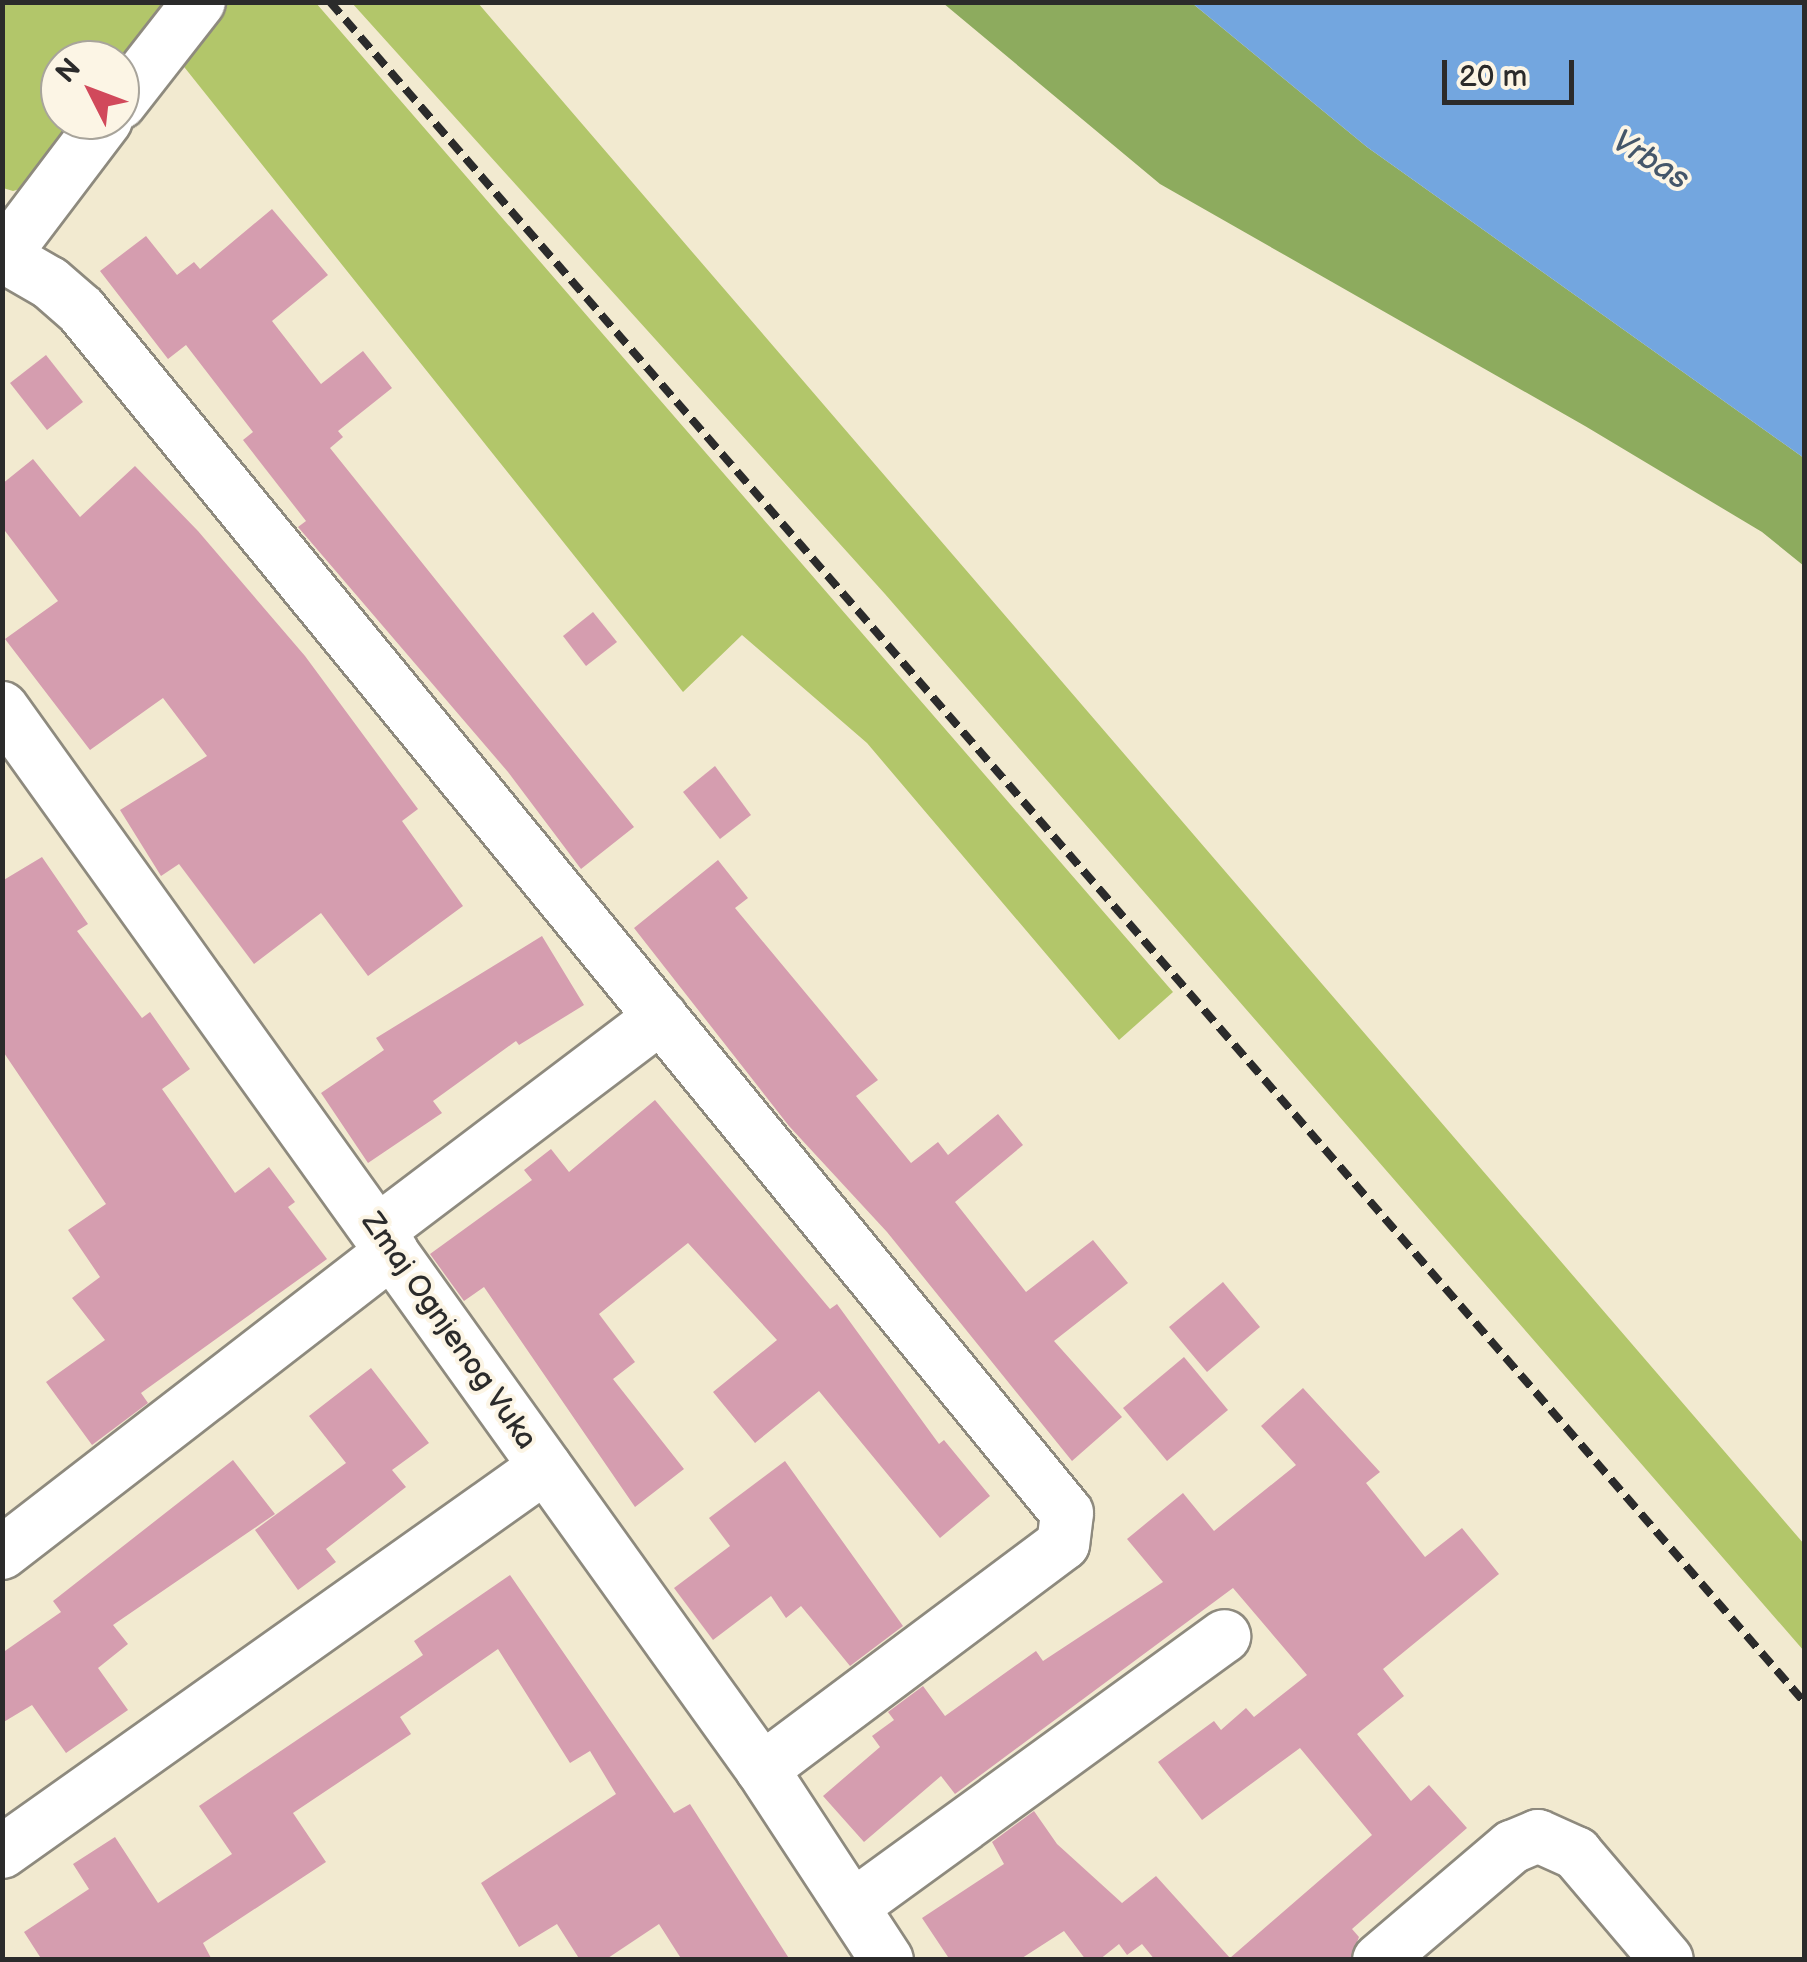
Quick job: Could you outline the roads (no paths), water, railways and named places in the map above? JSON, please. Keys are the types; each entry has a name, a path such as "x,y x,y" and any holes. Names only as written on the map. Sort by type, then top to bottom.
{"street":[{"path":"140,77 199,2"},
{"path":"91,140 3,256 50,283 80,310 1059,1502 1070,1525 1063,1544 762,1770"},
{"name":"Zmaj Ognjenog Vuka","path":"2,708 762,1770 887,1960"},
{"path":"2,1552 661,1017"},
{"path":"2,1852 545,1466"},
{"path":"853,1906 1224,1636"},
{"path":"1379,1960 1512,1847 1538,1836 1576,1853 1667,1960"}],"water":[{"name":"Vrbas","path":"1192,3 1804,3 1804,458 1367,147"}],"railway":[{"path":"330,2 1804,1702"}]}
